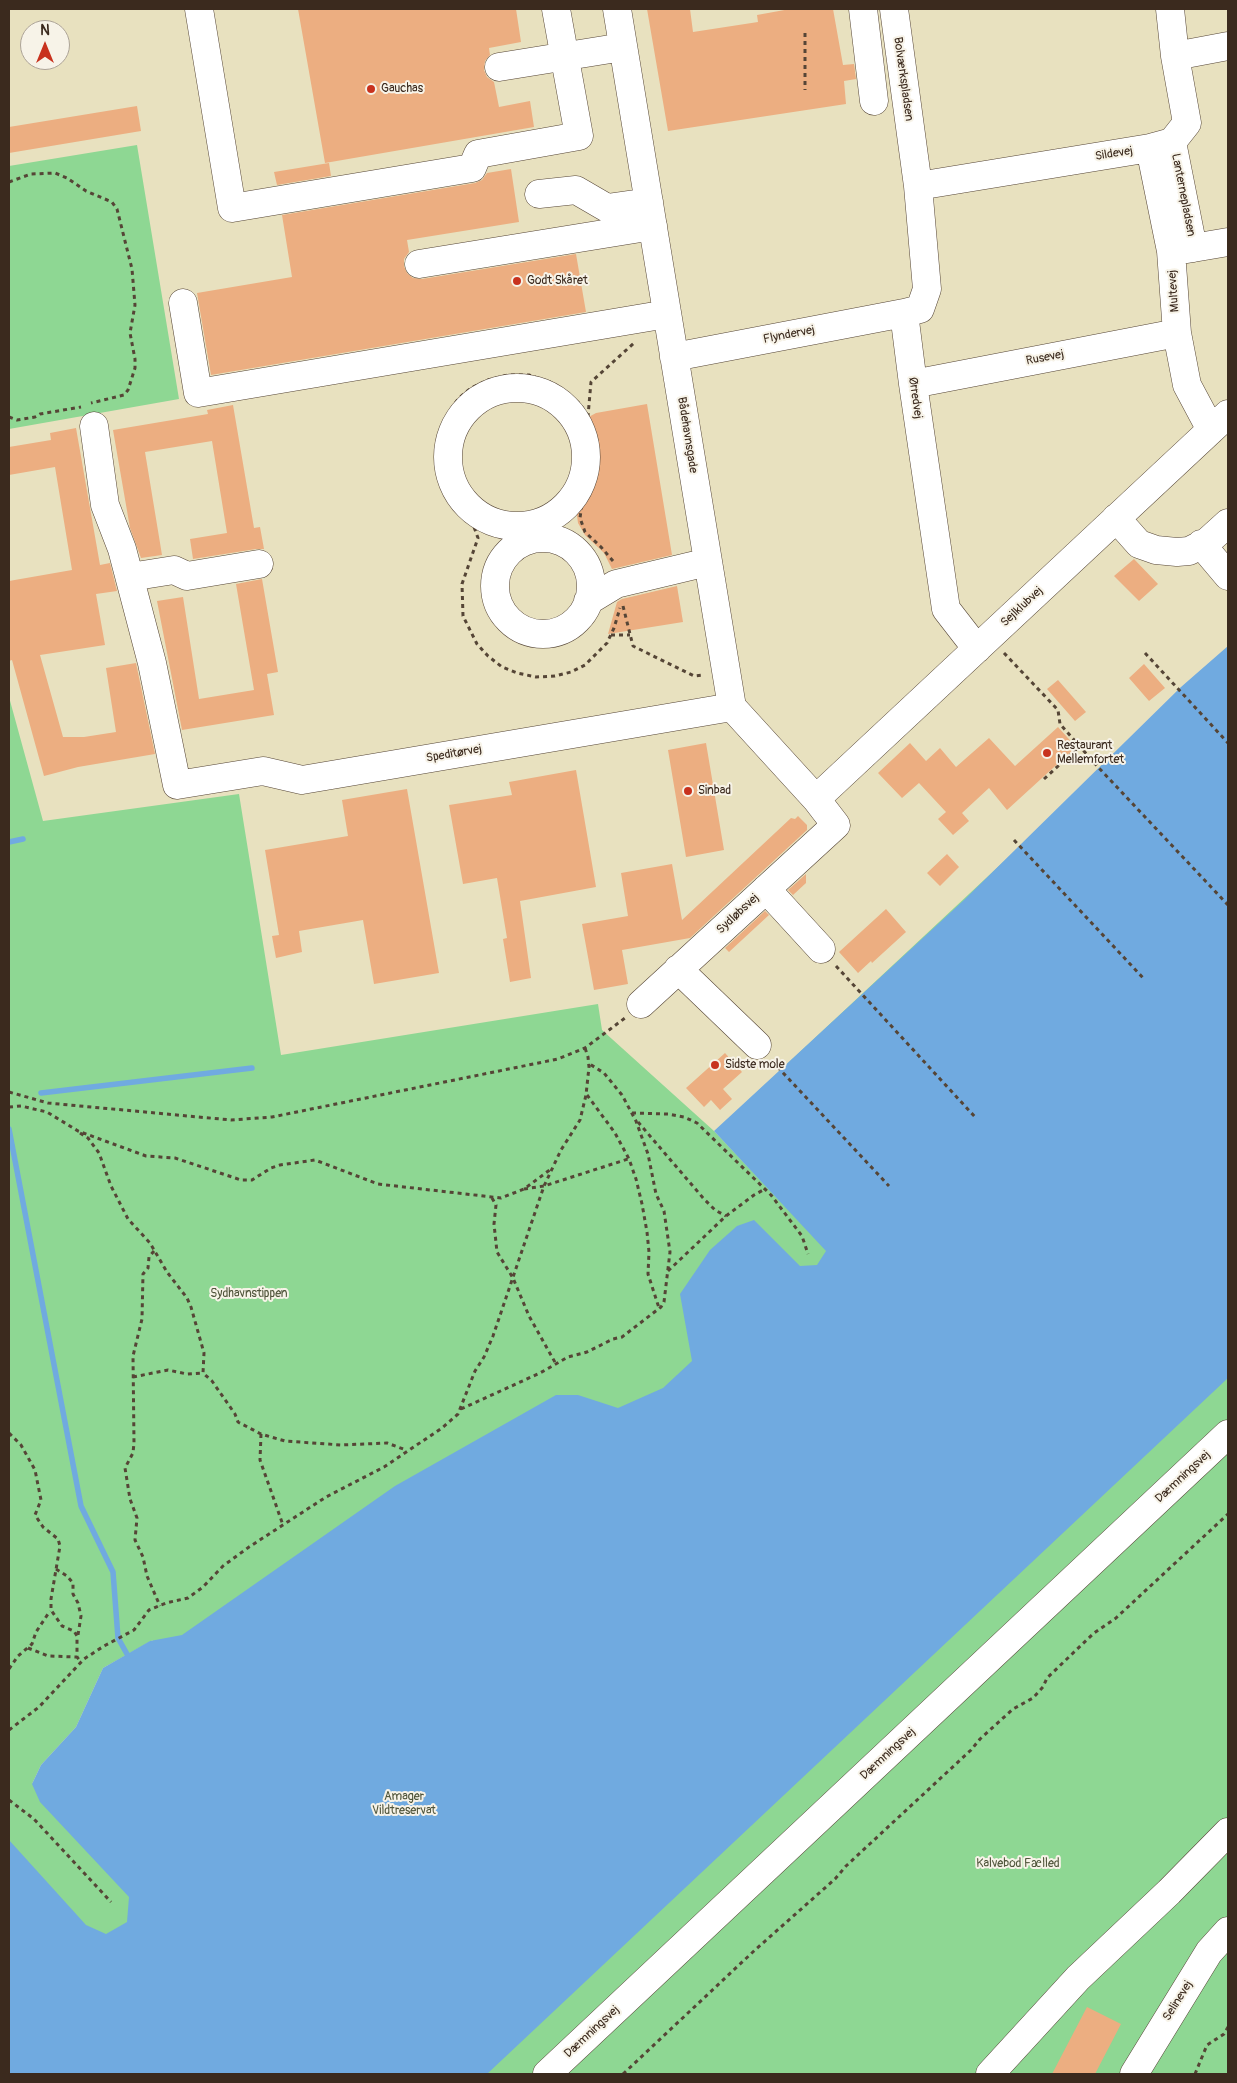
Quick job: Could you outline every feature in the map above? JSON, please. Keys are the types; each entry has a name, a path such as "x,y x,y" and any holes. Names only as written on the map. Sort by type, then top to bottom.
{"street":[{"path":"199,9 232,208 472,168 478,154 578,136 556,9"},
{"name":"Bådehavnsgade","path":"617,9 732,707"},
{"path":"863,9 874,101"},
{"name":"Bolværkspladsen","path":"894,9 918,186"},
{"path":"1161,145 1187,123 1175,56 1170,9"},
{"path":"1175,56 1228,46"},
{"path":"499,67 623,47"},
{"name":"Sildevej","path":"918,186 1161,145"},
{"name":"Multevej","path":"1161,145 1182,250 1177,333 1187,385 1220,422"},
{"path":"904,313 920,309 927,289 918,186"},
{"path":"539,194 576,190 607,208 651,214"},
{"path":"419,264 651,214"},
{"path":"1182,250 1228,242"},
{"path":"183,303 198,393 667,314"},
{"name":"Flyndervej","path":"674,357 904,313"},
{"name":"Ørredvej","path":"904,313 946,609 983,643"},
{"name":"Rusevej","path":"914,384 1177,333"},
{"path":"503,388 525,388 547,394 566,407 579,425 586,447 586,469 578,491 564,509 549,518 532,524 514,526 497,523 476,513 460,497 450,476 448,454 452,431 464,412 481,397 503,388"},
{"name":"Sejlklubvej","path":"816,799 1220,422"},
{"path":"94,426 105,506 122,549 130,577 174,570 187,576 259,564"},
{"path":"564,509 575,552 590,576 591,593 576,621 562,630 546,634 530,632 515,626 503,614 496,599 494,583 498,567 507,553 520,543 534,538 550,538 575,552 614,573 708,562"},
{"path":"1116,518 1139,544 1156,550 1189,551 1228,523"},
{"path":"497,523 507,553"},
{"path":"1201,544 1228,576"},
{"path":"588,601 614,573"},
{"name":"Speditørvej","path":"130,577 152,662 177,785 263,771 302,780 732,707"},
{"path":"732,707 816,799"},
{"name":"Sydløbsvej","path":"641,1004 836,825 816,799"},
{"path":"766,888 821,949"},
{"path":"678,969 757,1045"},
{"name":"Dæmningsvej","path":"547,2074 1228,1434"},
{"path":"990,2074 1078,1978 1169,1892 1228,1832"},
{"name":"Selinevej","path":"1134,2074 1209,1952 1228,1931"}],"path":[{"path":"805,33 805,90"},
{"path":"9,182 31,174 55,173 67,178 86,191 112,202 117,209 132,269 135,306 130,333 135,359 128,390 120,397 97,400 80,407 40,414 35,417 17,420 9,417"},
{"path":"588,416 591,382 639,338"},
{"path":"614,573 601,546 585,532 580,518 582,503 591,486 596,464 595,442 588,416 580,404 550,382 529,375 508,375 488,380 471,388 459,398 450,410 442,427 437,446 438,466 444,486 452,502 473,524 478,538 462,584 463,616 477,644 502,667 517,673 536,677 555,676 585,665 607,643 622,600 624,619 633,646 694,676 727,672"},
{"path":"611,635 630,635"},
{"path":"983,643 1058,710 1060,724 1228,905"},
{"path":"1145,653 1228,743"},
{"path":"1044,780 1080,746"},
{"path":"1014,840 1145,980"},
{"path":"821,949 976,1118"},
{"path":"9,1092 48,1103 231,1120 272,1117 558,1059 585,1048 603,1036 641,1004"},
{"path":"9,1730 40,1707 81,1662 104,1646 134,1630 149,1610 188,1598 203,1587 223,1566 249,1547 326,1497 384,1466 442,1428 458,1414 475,1371 484,1357 493,1336 544,1186 561,1150 580,1120 586,1095 588,1062 585,1048"},
{"path":"460,1409 540,1374 568,1357 587,1352 613,1339 622,1337 664,1302 670,1252 666,1219 656,1194 648,1154 636,1121 622,1095 604,1073 588,1062"},
{"path":"779,1068 889,1186"},
{"path":"586,1095 615,1133 628,1159 642,1204 649,1252 648,1274 659,1308"},
{"path":"9,1107 21,1106 47,1112 88,1138 99,1153 111,1186 124,1212 135,1228 150,1243 191,1307 204,1353 203,1373"},
{"path":"632,1113 668,1114 684,1117 697,1123 765,1190 799,1232 808,1254"},
{"path":"636,1121 704,1200 715,1210 726,1216"},
{"path":"78,1131 146,1156 175,1158 241,1180 252,1180 271,1168 280,1165 315,1160 378,1184 492,1198 501,1198 524,1190 544,1186 623,1159 628,1159"},
{"path":"524,1190 552,1168"},
{"path":"667,1272 726,1216 754,1195 765,1190"},
{"path":"492,1198 496,1205 494,1224 495,1246 504,1266 514,1278 529,1316 556,1364"},
{"path":"154,1251 149,1257 148,1268 143,1274 142,1319 133,1356 134,1443 133,1453 126,1465 126,1474 130,1499 137,1518 135,1540 160,1606"},
{"path":"133,1377 168,1370 187,1374 203,1373 212,1381 235,1414 238,1422 261,1434 285,1442 312,1444 387,1443 406,1450"},
{"path":"9,1433 21,1445 35,1470 41,1500 35,1515 43,1527 58,1539 60,1546 51,1599 51,1610 36,1632 34,1640 18,1656 9,1669"},
{"path":"261,1434 260,1460 283,1525"},
{"path":"623,2074 834,1879 1013,1709 1033,1698 1048,1678 1094,1633 1116,1618 1228,1514"},
{"path":"56,1569 67,1576 73,1583 73,1594 78,1603 81,1616 77,1636 77,1656 81,1662"},
{"path":"51,1610 62,1626 74,1631 77,1636"},
{"path":"28,1648 48,1656 77,1656"},
{"path":"9,1800 34,1819 111,1902"},
{"path":"1195,2074 1207,2045 1224,2034 1228,2027"}],"green space":[{"path":"137,145 179,399 9,429 9,166"},
{"path":"1228,652 1228,2074 9,2074 9,697 43,821 239,794 281,1055 598,1004 602,1030 714,1131 780,1201 726,1121","holes":["153,1640 32,1784 41,1765 76,1727 103,1668"]}],"water":[{"name":"Amager Vildtreservat","path":"1228,646 1228,1378 487,2074 9,2074 9,1840 86,1925 106,1934 127,1922 129,1897 40,1802 32,1784 41,1765 76,1727 103,1668 150,1641 182,1635 395,1486 556,1395 578,1395 618,1408 663,1388 692,1361 680,1294 710,1250 737,1226 754,1220 800,1266 817,1265 826,1251 714,1131 964,900 1181,687"}],"building":[{"path":"298,9 516,9 521,42 489,48 490,55 485,61 484,70 487,77 494,82 499,107 530,101 534,127 325,163"},
{"path":"647,9 690,9 693,32 758,22 757,15 790,9 833,9 843,65 854,64 856,79 844,81 846,104 668,131"},
{"path":"137,106 141,131 9,153 9,127"},
{"path":"329,163 331,176 277,185 274,172"},
{"path":"511,169 519,222 407,240 409,252 404,259 404,266 407,273 413,278 422,279 576,254 586,312 211,375 197,293 292,277 282,215 475,183 482,180 487,173"},
{"path":"647,404 672,555 612,569 604,553 585,535 578,523 576,508 590,480 593,460 585,419 596,413"},
{"path":"233,405 254,528 260,527 264,549 193,559 190,539 227,533 212,441 145,452 162,555 141,558 130,528 113,430 208,414 207,410"},
{"path":"76,428 100,565 110,563 117,591 96,594 105,645 40,655 63,737 84,737 116,732 106,668 136,663 155,754 78,767 44,776 12,660 9,661 9,581 72,570 55,467 9,475 9,447 51,440 50,433"},
{"path":"1134,559 1158,584 1139,601 1114,576"},
{"path":"262,579 278,672 267,674 274,715 182,730 157,601 183,597 199,699 254,690 236,584"},
{"path":"677,586 683,622 608,634 617,602 622,599"},
{"path":"1144,664 1165,688 1149,701 1129,678"},
{"path":"1058,680 1086,712 1075,721 1047,689"},
{"path":"1058,727 1076,747 1007,810 989,788 962,813 969,821 953,835 938,819 946,812 919,783 902,798 878,773 910,743 926,761 940,748 956,767 989,738 1015,766"},
{"path":"706,743 724,850 686,857 668,750"},
{"path":"576,770 596,887 520,901 531,978 510,982 503,939 507,938 497,878 463,884 449,805 512,795 509,782"},
{"path":"407,789 439,973 374,984 363,920 299,931 302,952 276,958 272,936 279,935 265,850 348,836 342,800"},
{"path":"798,816 807,825 807,830 690,938 622,950 628,984 594,990 582,924 628,916 621,873 672,864 682,920 791,818 795,819"},
{"path":"947,854 959,867 940,886 927,873"},
{"path":"806,874 806,883 793,895 788,890"},
{"path":"886,909 906,932 858,973 839,952"},
{"path":"765,911 769,915 729,952 725,948"},
{"path":"725,1053 742,1072 723,1089 732,1099 720,1110 711,1100 704,1107 686,1088"},
{"path":"1087,2007 1121,2024 1095,2074 1052,2074"}],"waterway":[{"path":"9,842 23,839"},
{"path":"41,1093 252,1068"},
{"path":"9,1129 81,1506 113,1572 118,1638 127,1654"}],"place":[{"name":"Gauchas","path":"371,89"},
{"name":"Godt Skåret","path":"517,281"},
{"name":"Restaurant Mellemfortet","path":"1047,753"},
{"name":"Sinbad","path":"688,791"},
{"name":"Sidste mole","path":"715,1065"}],"park label":[{"name":"Sydhavnstippen","path":"249,1294"},
{"name":"Kalvebod Fælled","path":"1018,1864"}]}
